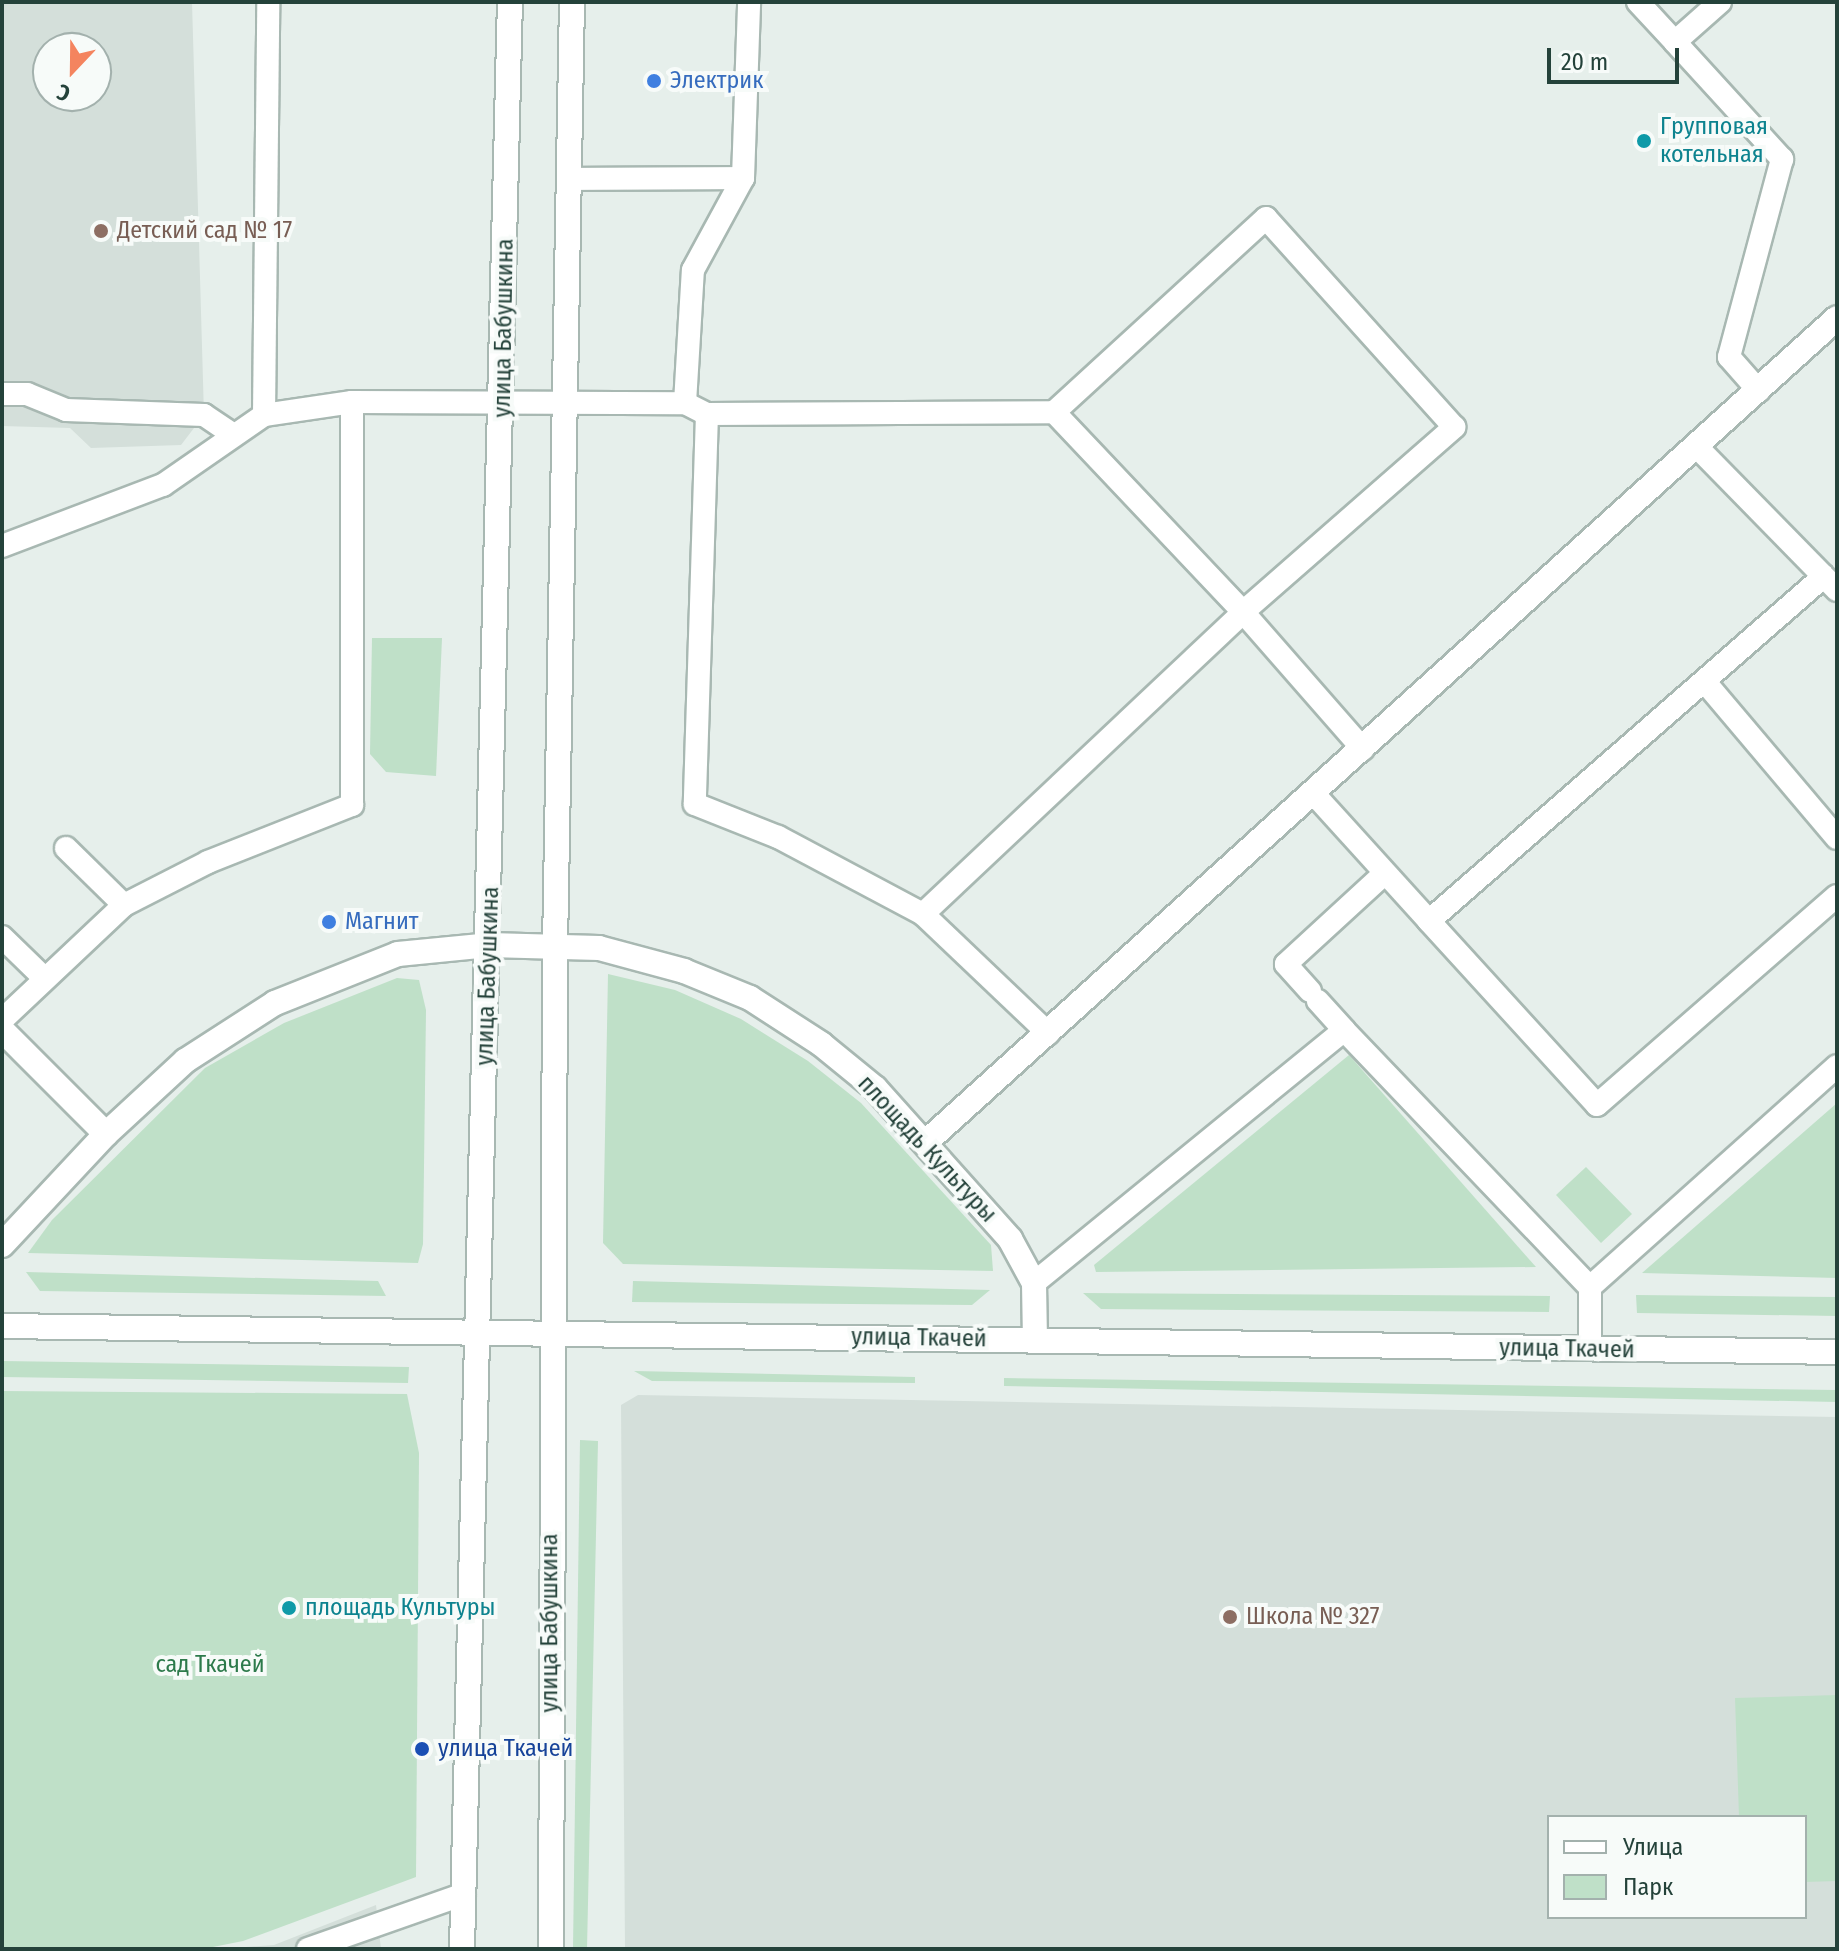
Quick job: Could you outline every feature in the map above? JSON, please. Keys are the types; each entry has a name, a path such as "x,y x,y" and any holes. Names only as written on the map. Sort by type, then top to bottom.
{"street":[{"name":"улица Бабушкина","path":"462,1949 510,2"},
{"name":"улица Бабушкина","path":"551,1949 555,946 572,2"},
{"path":"926,1142 1837,318"},
{"name":"площадь Культуры","path":"2,1245 106,1134 205,1045 275,1003 398,954 489,945 599,948 670,967 750,998 864,1080 926,1142 1010,1239 1034,1283 1035,1341"},
{"path":"2,1030 106,1134"},
{"name":"улица Ткачей","path":"2,1326 1837,1352"}],"lane":[{"path":"264,415 268,2"},
{"path":"685,403 693,270 743,178 749,2"},
{"path":"1638,2 1782,159 1729,357 1759,391"},
{"path":"1675,42 1720,2"},
{"path":"569,179 743,178"},
{"path":"2,546 163,485 264,415 352,402 685,403 707,414 1054,412 1266,218 1454,427 1243,612 923,914"},
{"path":"2,394 27,394 66,410 204,415 234,435"},
{"path":"2,1020 124,905 246,845 352,805 352,402"},
{"path":"1054,412 1243,612 1363,749"},
{"path":"707,414 695,804 778,837 923,914 1048,1033"},
{"path":"1429,921 1705,682 1830,583 1697,447"},
{"path":"1705,682 1837,838"},
{"path":"1314,794 1597,1105 1837,896"},
{"path":"66,848 124,905"},
{"path":"1385,873 1286,964 1344,1030 1590,1287 1590,1349"},
{"path":"2,937 44,978"},
{"path":"1034,1283 1344,1030"},
{"path":"1590,1287 1837,1066"},
{"path":"308,1949 464,1894"}],"shaded area":[{"name":"Детский сад № 17","path":"2,2 192,2 204,415 181,445 91,448 70,428 2,426"},
{"name":"Школа № 327","path":"638,1395 1837,1417 1837,1949 625,1949 621,1405"},
{"path":"376,1905 381,1949 217,1949 274,1945"}],"green space":[{"path":"372,638 442,638 436,776 386,772 370,754"},
{"path":"608,974 675,990 741,1019 808,1061 861,1103 991,1245 993,1271 623,1264 603,1243"},
{"path":"397,978 419,980 426,1010 423,1244 418,1263 28,1253 52,1220 205,1068 284,1023"},
{"path":"1349,1055 1536,1267 1096,1272 1094,1265"},
{"path":"1837,1103 1837,1278 1642,1273"},
{"path":"1586,1167 1632,1214 1601,1243 1556,1195"},
{"path":"26,1272 378,1281 386,1296 40,1291"},
{"path":"633,1281 990,1290 972,1305 632,1302"},
{"path":"1083,1293 1550,1296 1549,1312 1101,1309"},
{"path":"1636,1295 1837,1297 1837,1316 1637,1313"},
{"path":"2,1361 409,1367 408,1383 2,1377"},
{"path":"634,1371 915,1377 915,1383 652,1381"},
{"path":"1004,1378 1837,1390 1837,1402 1004,1386"},
{"name":"сад Ткачей","path":"2,1391 407,1394 419,1453 416,1877 243,1941 203,1949 2,1949"},
{"path":"580,1440 598,1441 587,1949 573,1949"},
{"path":"1837,1695 1837,1881 1807,1882 1807,1815 1739,1815 1735,1698"}],"place":[{"name":"Электрик","path":"654,81"},
{"name":"Групповая котельная","path":"1644,141"},
{"name":"Детский сад № 17","path":"101,231"},
{"name":"Магнит","path":"329,922"},
{"name":"площадь Культуры","path":"289,1608"},
{"name":"Школа № 327","path":"1230,1617"},
{"name":"улица Ткачей","path":"422,1749"}]}
